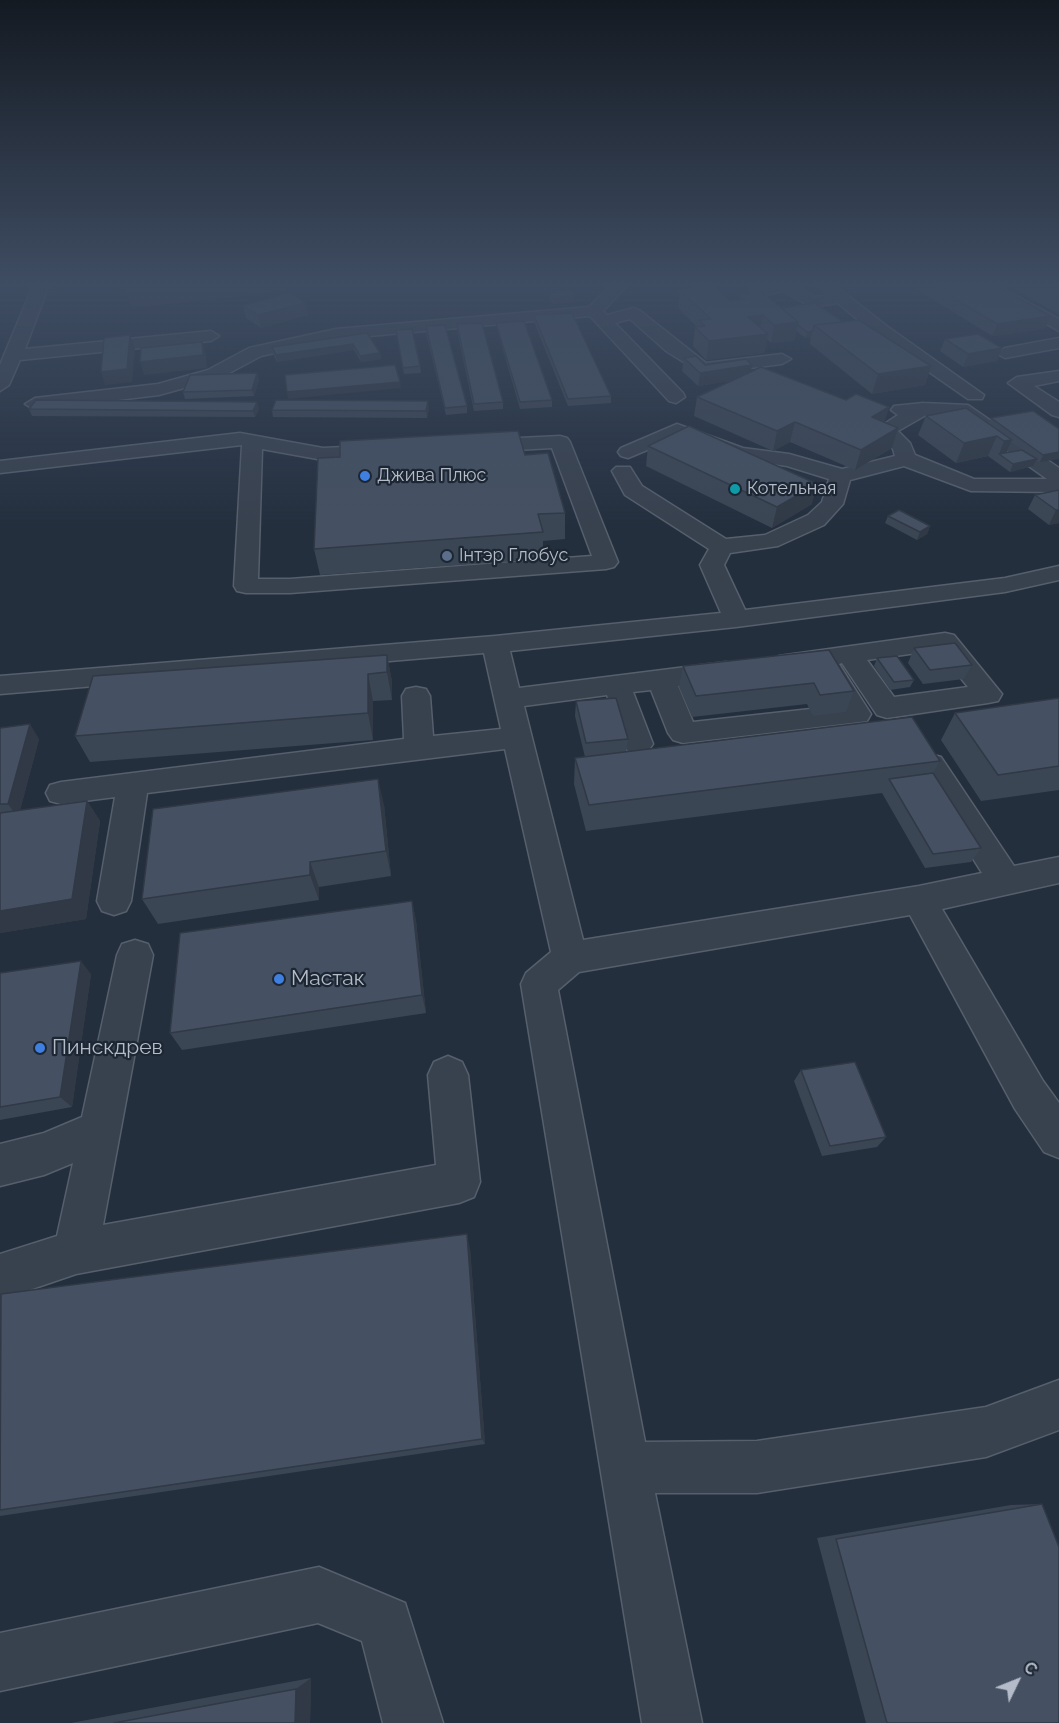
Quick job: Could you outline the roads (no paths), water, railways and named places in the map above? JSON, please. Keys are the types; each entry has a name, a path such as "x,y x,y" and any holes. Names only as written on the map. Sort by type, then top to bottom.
{"street":[{"path":"0,385 7,368"},
{"path":"35,404 159,389 214,374 224,368"},
{"path":"648,368 676,397"},
{"path":"936,368 975,395"},
{"path":"1037,368 1054,377"},
{"path":"1054,377 1017,383 1059,411"},
{"path":"887,410 961,410 1059,477"},
{"path":"906,459 903,447 885,430 922,410"},
{"path":"841,476 832,504 816,520 770,541 722,547 633,490 626,461 677,430 739,454 789,460 841,476 906,459 971,485 1059,486"},
{"path":"0,467 240,439 323,454 406,450"},
{"path":"252,441 246,586 290,586 606,562 560,442 453,447"},
{"path":"722,547 712,565 736,619"},
{"path":"0,686 495,644 736,619 1005,585 1059,573"},
{"path":"495,644 570,958"},
{"path":"508,699 836,656 857,714 682,733 662,679"},
{"path":"616,685 638,744"},
{"path":"416,696 419,748"},
{"path":"61,793 419,748 518,738"},
{"path":"930,765 1006,882"},
{"path":"114,901 133,784"},
{"path":"672,1723 624,1468 539,984 570,958 919,900 1059,870"},
{"path":"919,900 1029,1095 1059,1138"},
{"path":"76,1252 135,955"},
{"path":"0,1277 76,1252 459,1182 448,1075"},
{"path":"0,1165 44,1154 99,1131"},
{"path":"624,1468 757,1467 986,1432 1059,1405"},
{"path":"0,1662 318,1595 385,1623 413,1723"}],"place":[{"name":"Джива Плюс","path":"365,476"},
{"name":"Котельная","path":"735,489"},
{"name":"Інтэр Глобус","path":"447,556"},
{"name":"Мастак","path":"279,979"},
{"name":"Пинскдрев","path":"40,1048"}]}
